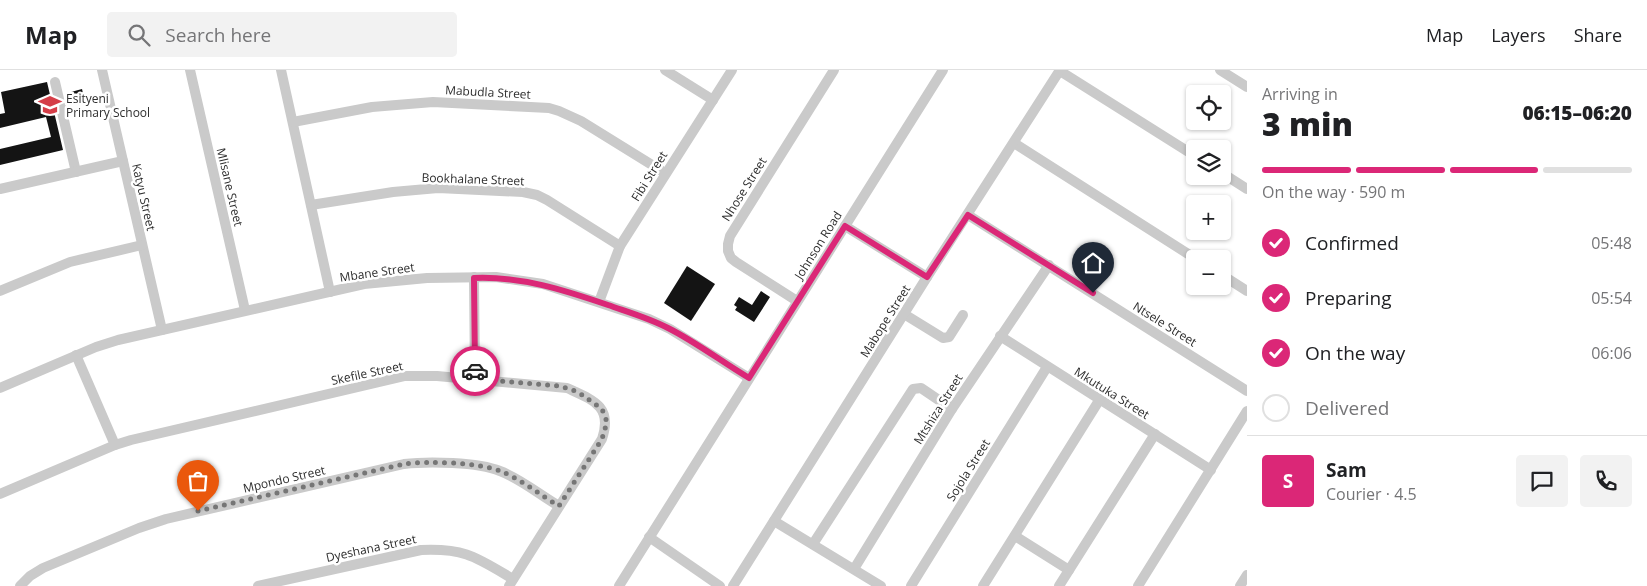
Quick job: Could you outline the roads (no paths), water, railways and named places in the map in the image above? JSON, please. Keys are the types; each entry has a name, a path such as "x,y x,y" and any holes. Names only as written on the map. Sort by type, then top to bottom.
{"street":[{"name":"Katyu Street","path":"102,70 162,330"},
{"name":"Mlisane Street","path":"190,70 245,310"},
{"path":"281,70 330,292"},
{"path":"664,70 713,100"},
{"name":"Fibi Street","path":"599,302 620,246 732,70"},
{"name":"Nhose Street","path":"797,300 731,258 728,244 730,236 742,216 834,70"},
{"name":"Johnson Road","path":"619,586 943,70"},
{"path":"1060,70 1186,150"},
{"name":"Mabope Street","path":"733,586 927,277 1060,70"},
{"path":"1220,70 1247,87"},
{"path":"55,82 76,172"},
{"name":"Mabudla Street","path":"293,122 372,107 410,103 433,102 549,108 581,121 665,174"},
{"path":"1014,143 1186,253"},
{"path":"0,189 123,161"},
{"path":"1231,179 1247,189"},
{"name":"Bookhalane Street","path":"311,205 414,189 523,192 538,195 547,200 620,246"},
{"name":"Ntsele Street","path":"968,215 1247,391"},
{"path":"845,226 927,277"},
{"path":"0,291 70,262 142,245"},
{"name":"Mtshiza Street","path":"854,569 952,409 1050,265"},
{"name":"Mbane Street","path":"0,388 96,346 245,310 393,280 496,277 543,284 649,319 670,329 749,378"},
{"path":"474,278 475,379"},
{"path":"1231,281 1247,291"},
{"path":"904,314 943,338 949,337 963,315"},
{"name":"Mkutuka Street","path":"1000,336 1046,367 1211,470"},
{"path":"76,356 115,445"},
{"name":"Sojola Street","path":"911,586 1046,367"},
{"name":"Skefile Street","path":"0,494 115,445 160,432 405,376 437,376 560,386 578,392 602,409 607,422 602,439 511,583"},
{"path":"813,544 913,389 920,388 952,409"},
{"path":"983,586 1100,399"},
{"path":"1138,586 1247,411"},
{"path":"1059,586 1155,434"},
{"name":"Mpondo Street","path":"20,586 30,576 43,568 139,528 166,519 404,464 442,463 490,468 510,476 559,506"},
{"path":"774,521 880,586"},
{"path":"1015,536 1069,570"},
{"path":"649,537 720,586"},
{"name":"Dyeshana Street","path":"258,586 421,550 440,549 465,553 478,558 511,583"},
{"path":"1240,586 1247,575"}],"place":[{"name":"Esityeni Primary School","path":"50,105"}]}
